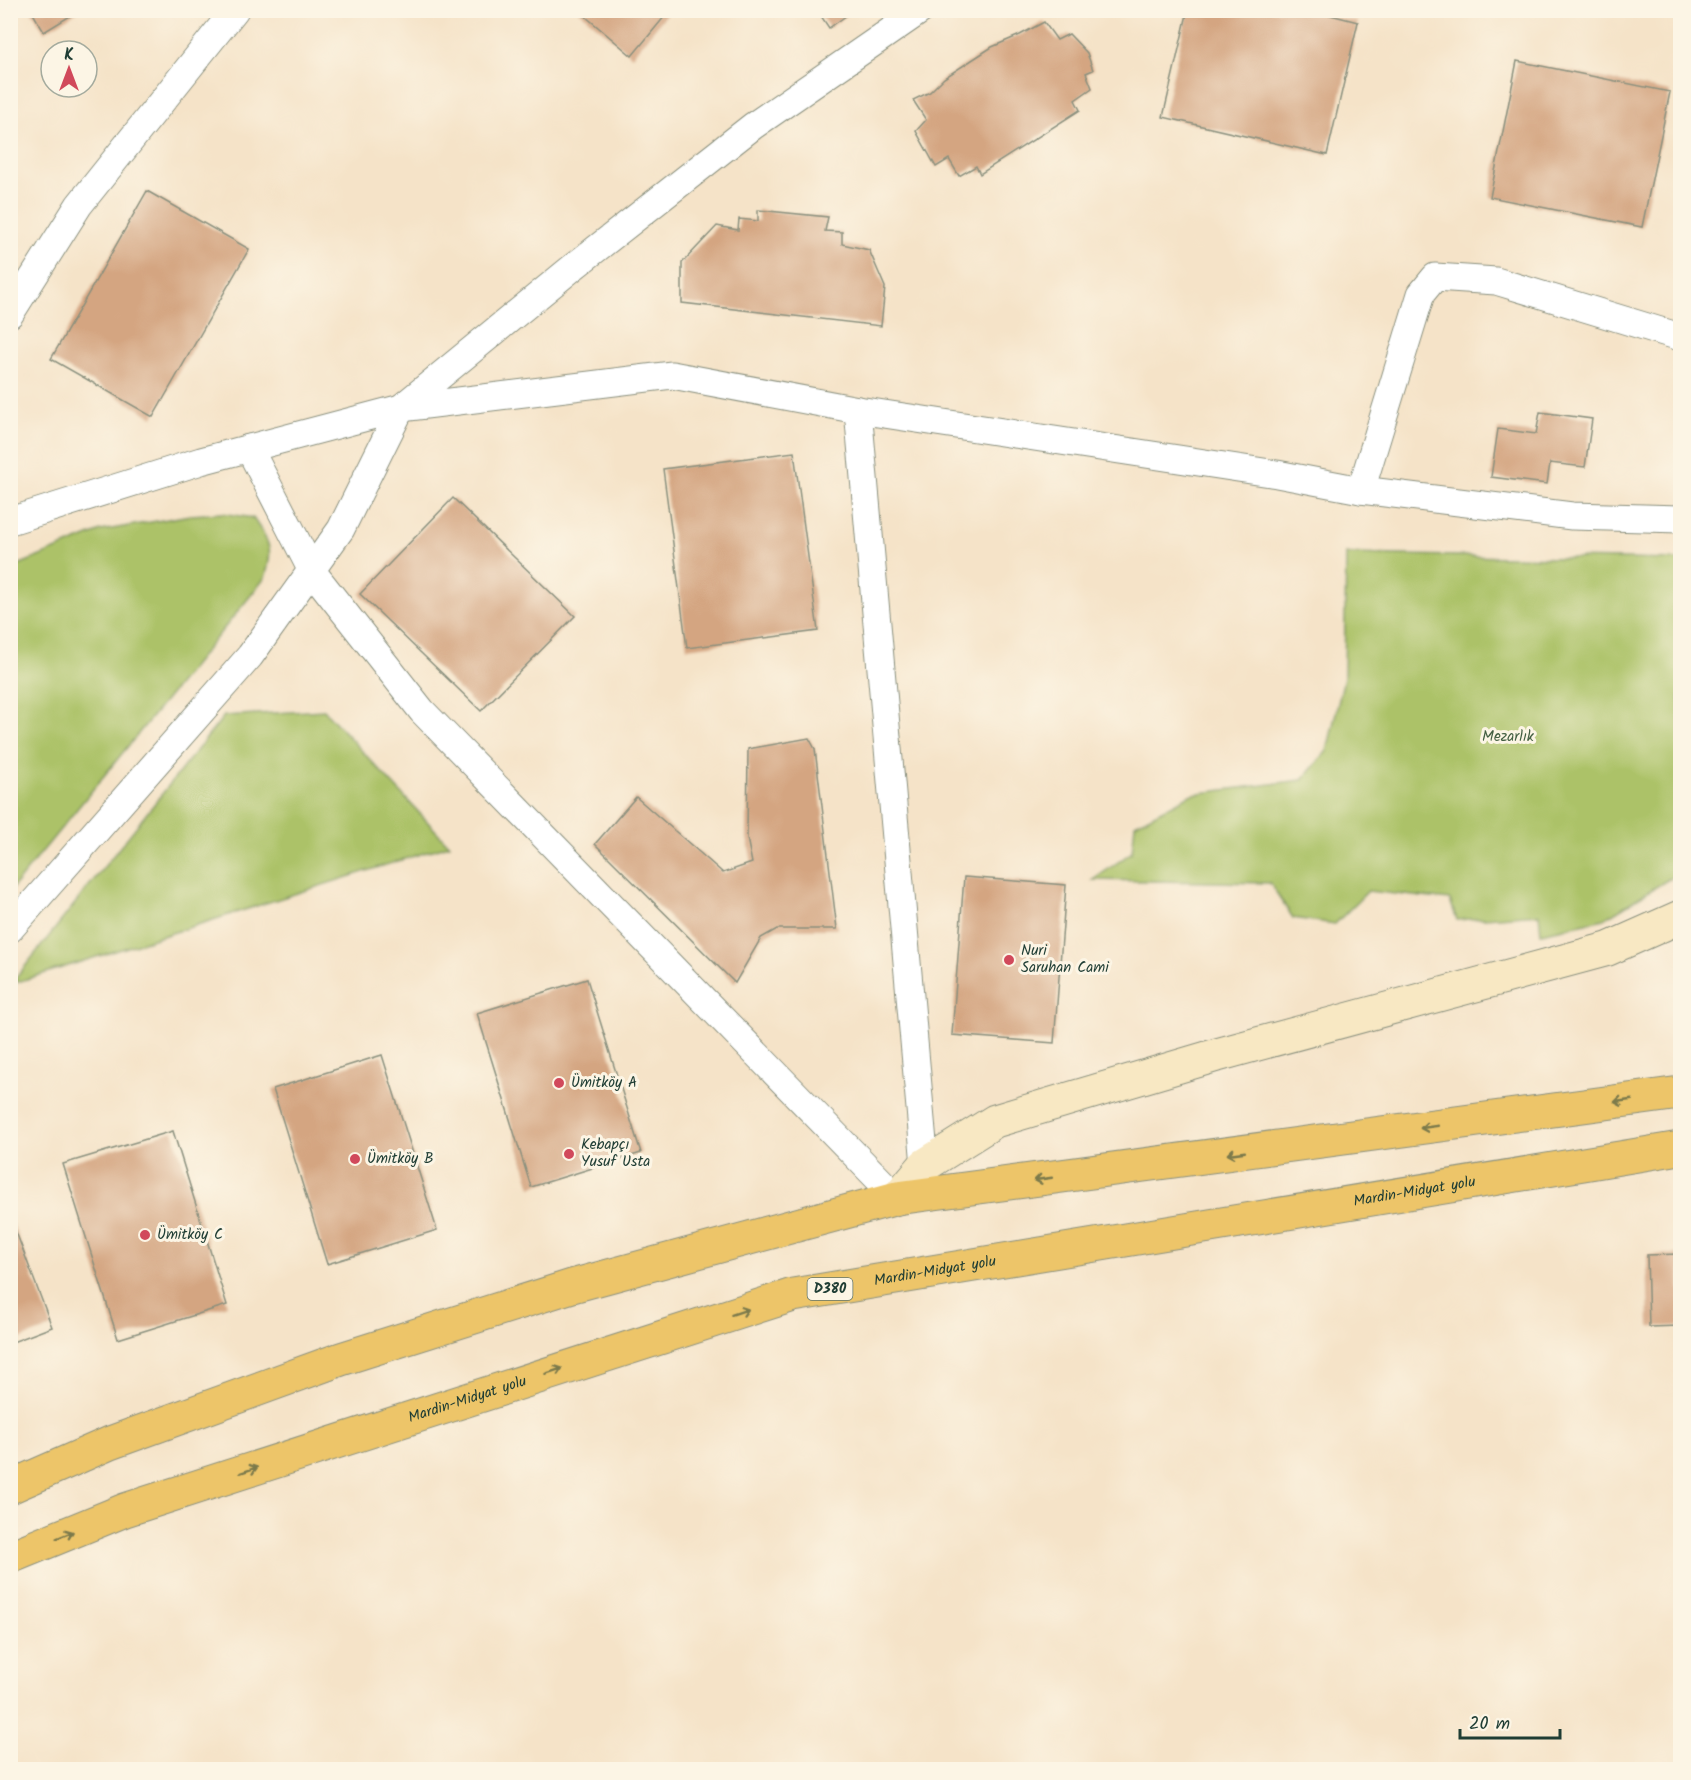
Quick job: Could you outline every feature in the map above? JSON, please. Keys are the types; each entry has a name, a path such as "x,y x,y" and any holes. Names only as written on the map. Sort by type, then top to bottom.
{"highway":[{"path":"10,1487 110,1443 352,1356 572,1286 897,1198 1680,1093"},
{"name":"Mardin-Midyat yolu","path":"10,1557 125,1510 793,1295 1680,1148"}],"street":[{"path":"10,314 79,205 235,10"},
{"path":"10,929 250,656 341,529 401,408 572,268 753,126 921,10"},
{"path":"1361,490 1420,294 1435,277 1496,281 1680,337"},
{"path":"10,521 201,461 401,408 672,375 858,410 1277,474 1361,490 1572,516 1680,519"},
{"path":"858,410 925,1165"},
{"path":"249,448 312,571 422,711 897,1198 925,1165 995,1121 1217,1055 1608,949 1680,916"}],"green space":[{"path":"222,513 253,518 269,546 270,553 265,578 11,890 11,568 101,531 190,515"},
{"name":"Mezarlık","path":"1346,554 1680,560 1680,872 1604,919 1541,933 1539,914 1457,920 1450,900 1368,891 1335,924 1293,918 1270,883 1093,880 1132,852 1135,824 1192,794 1302,780 1327,751 1344,678"},
{"path":"324,710 449,845 11,984 224,716"}],"building":[{"path":"31,10 80,10 44,32"},
{"path":"578,10 670,10 632,56"},
{"path":"817,10 854,10 829,28"},
{"path":"1188,10 1311,10 1358,22 1327,155 1163,117"},
{"path":"1044,22 1057,40 1069,34 1087,53 1093,70 1086,73 1092,88 1075,100 1080,110 980,174 976,166 959,176 949,159 936,167 916,131 926,120 913,100 930,92 944,78 992,47"},
{"path":"1517,61 1670,92 1642,227 1490,197"},
{"path":"147,191 249,249 153,417 51,359"},
{"path":"758,210 828,217 825,231 842,232 842,244 869,250 885,287 881,326 682,303 682,263 717,226 738,230 739,219 758,221"},
{"path":"1540,412 1592,419 1585,467 1550,463 1547,484 1491,477 1498,429 1536,434"},
{"path":"794,452 818,631 687,648 663,469"},
{"path":"453,498 575,616 481,711 360,594"},
{"path":"809,738 815,749 837,929 777,929 761,938 735,983 595,844 636,797 723,873 752,863 747,838 748,749"},
{"name":"Nuri Saruhan Cami","path":"964,877 1066,885 1054,1043 952,1035"},
{"name":"Ümitköy A","path":"587,979 641,1153 531,1187 477,1013"},
{"name":"Ümitköy B","path":"382,1055 437,1230 327,1264 273,1089"},
{"name":"Ümitköy C","path":"173,1131 227,1305 118,1339 63,1164"},
{"path":"10,1216 52,1327 10,1343"},
{"path":"1680,1254 1680,1326 1649,1327 1647,1255"}],"place":[{"name":"Nuri Saruhan Cami","path":"1009,960"},
{"name":"Ümitköy A","path":"559,1083"},
{"name":"Kebapçı Yusuf Usta","path":"569,1154"},
{"name":"Ümitköy B","path":"355,1159"},
{"name":"Ümitköy C","path":"145,1235"}]}
